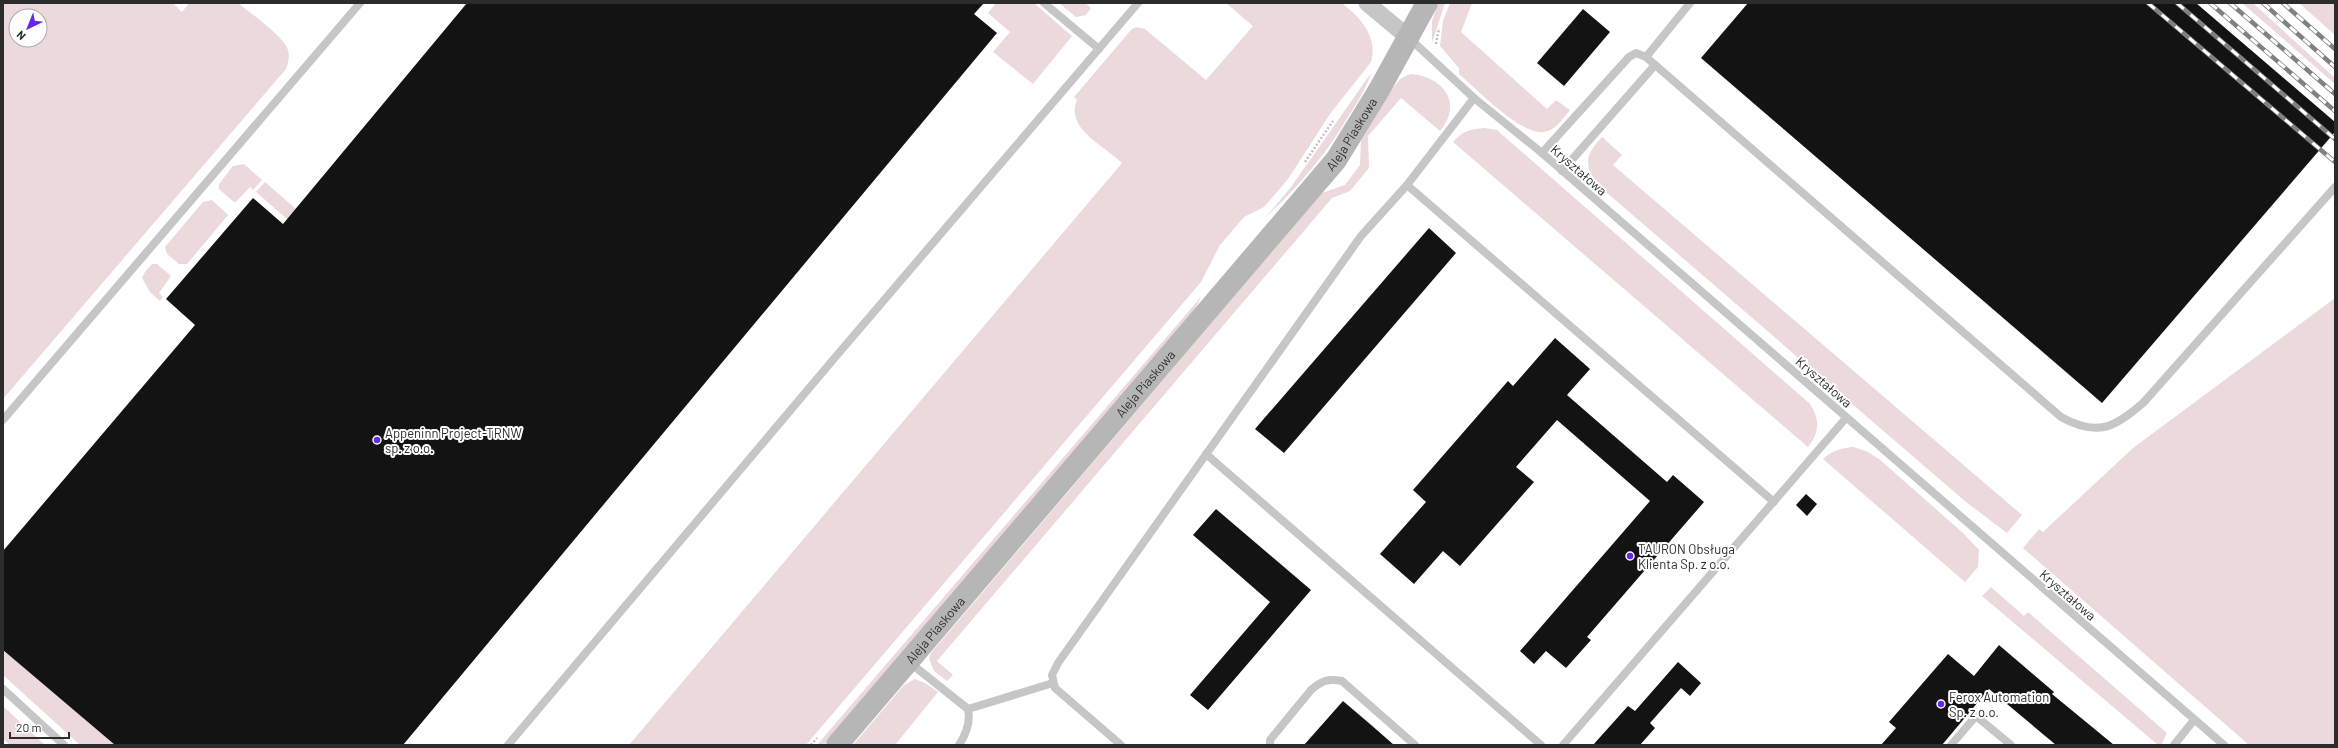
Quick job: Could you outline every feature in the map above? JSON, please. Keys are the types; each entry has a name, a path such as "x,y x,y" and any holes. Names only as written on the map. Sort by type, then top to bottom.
{"main road":[{"name":"Aleja Piaskowa","path":"837,745 1336,160 1427,3"}],"street":[{"path":"1367,3 1408,38"}],"lane":[{"path":"3,420 360,3"},
{"path":"1044,3 1099,49"},
{"path":"508,745 826,367 1138,3"},
{"path":"1646,57 1690,3"},
{"name":"Kryształowa","path":"1408,38 1474,98 1542,153 2224,745"},
{"path":"1542,153 1629,57 1636,53 1646,57 2061,417 2078,426 2104,428 2126,418 2144,402 2335,187"},
{"path":"1562,171 1655,65"},
{"path":"1121,745 1055,688 1052,675 1058,663 1361,236 1407,185 1474,98"},
{"path":"1407,185 1774,502"},
{"path":"1563,745 1846,418"},
{"path":"1206,454 1541,745"},
{"path":"908,662 968,709 970,719 964,737 959,745"},
{"path":"1270,745 1270,740 1311,690 1318,683 1328,679 1342,681 1415,745"},
{"path":"968,709 1053,683"},
{"path":"3,689 64,745"},
{"path":"1951,745 1976,716 2011,745"},
{"path":"2174,745 2194,720"}],"path":[{"path":"1437,48 1436,39 1440,24"}],"shaded area":[{"path":"3,3 173,3 182,12 189,3 238,3 274,32 285,44 289,55 286,69 3,399"},
{"path":"996,3 1034,3 1072,36 1033,84 993,52 1010,32 988,13"},
{"path":"1059,3 1085,3 1091,8 1086,15 1076,17"},
{"path":"1226,3 1342,3 1356,15 1370,36 1373,53 1371,62 1330,114 1288,179 1264,207 1244,217 1220,245 1201,282 806,745 629,745 1122,163 1088,136 1081,128 1076,120 1075,110 1077,100 1074,97 1131,30 1136,27 1145,29 1206,80 1253,26"},
{"path":"1438,3 1445,3 1432,43 1432,21"},
{"path":"1450,3 1472,3 1461,32 1547,109 1556,100 1570,110 1555,127 1544,132 1534,131 1523,126 1499,110 1459,74 1459,68 1440,46 1443,21"},
{"path":"2242,3 2253,3 2335,78 2335,84"},
{"path":"2299,3 2335,3 2335,35"},
{"path":"1371,73 1361,96 1330,145 1301,182 1266,217 1291,187"},
{"path":"1410,74 1432,80 1440,85 1446,92 1450,110 1447,120 1440,131 1401,98 1368,136 1369,168 1350,191 1332,198 937,661 953,675 947,681 934,671 929,659 931,653 1322,193 1345,185 1360,165 1361,140 1392,89 1400,79"},
{"path":"1484,128 1497,130 1809,403 1815,414 1817,425 1815,436 1808,447 1453,142 1466,132"},
{"path":"1602,137 1622,155 1613,165 2022,515 2007,533 1966,502 1599,186 1591,173 1588,161 1592,150"},
{"path":"244,164 262,180 253,190 250,187 236,202 234,202 219,189 219,184 233,166"},
{"path":"265,182 296,209 287,219 256,192"},
{"path":"212,200 228,215 187,264 179,264 167,254 165,247 203,202"},
{"path":"152,264 157,264 171,276 159,293 163,297 160,301 150,292 142,278"},
{"path":"1201,297 1195,309 1181,326 824,745 817,745"},
{"path":"2335,298 2335,745 2249,745 2023,548 2039,529 2043,532 2133,448"},
{"path":"1853,447 1866,451 1879,459 1963,533 1979,550 1978,567 1965,582 1823,459 1836,450"},
{"path":"1991,587 2024,616 2028,612 2167,733 2161,745 2158,745 1982,596"},
{"path":"3,650 115,745 80,745 3,675"},
{"path":"915,679 925,683 938,692 895,745 853,745 904,685"},
{"path":"3,706 45,745 10,745 3,739"}],"building":[{"name":"Appeninn Project-TRNW sp. z o.o.","path":"467,3 984,3 974,14 997,33 403,745 115,745 3,650 3,551 195,325 166,299 253,198 283,224"},
{"path":"1748,3 2196,3 2335,122 2335,132 2102,403 1701,58"},
{"path":"1583,9 1610,32 1564,86 1537,63"},
{"path":"1429,228 1456,253 1284,453 1255,429"},
{"path":"1555,338 1590,369 1567,395 1667,482 1673,475 1704,502 1587,637 1591,640 1566,668 1546,651 1534,664 1520,651 1650,501 1557,420 1516,467 1534,482 1460,566 1443,551 1414,584 1380,554 1426,502 1413,490 1508,381 1513,386"},
{"path":"1806,494 1817,504 1807,516 1796,505"},
{"path":"1216,509 1311,590 1208,710 1190,695 1270,602 1193,535"},
{"path":"1999,645 2054,692 2052,694 2114,745 2056,745 1989,689 1942,745 1881,745 1896,728 1889,722 1948,654 1974,676"},
{"path":"1678,662 1701,683 1690,696 1681,688 1650,723 1655,728 1640,745 1593,745 1628,706 1635,711"},
{"path":"1343,701 1370,724 1394,745 1304,745"}],"railway":[{"path":"2148,3 2335,162"},
{"path":"2177,3 2335,139"},
{"path":"2210,3 2335,111"},
{"path":"2230,3 2335,94"},
{"path":"2263,3 2335,67"},
{"path":"2283,3 2335,49"}],"place":[{"name":"Appeninn Project-TRNW sp. z o.o.","path":"377,440"},
{"name":"TAURON Obsługa Klienta Sp. z o.o.","path":"1630,556"},
{"name":"Ferox Automation Sp. z o.o.","path":"1941,704"}]}
